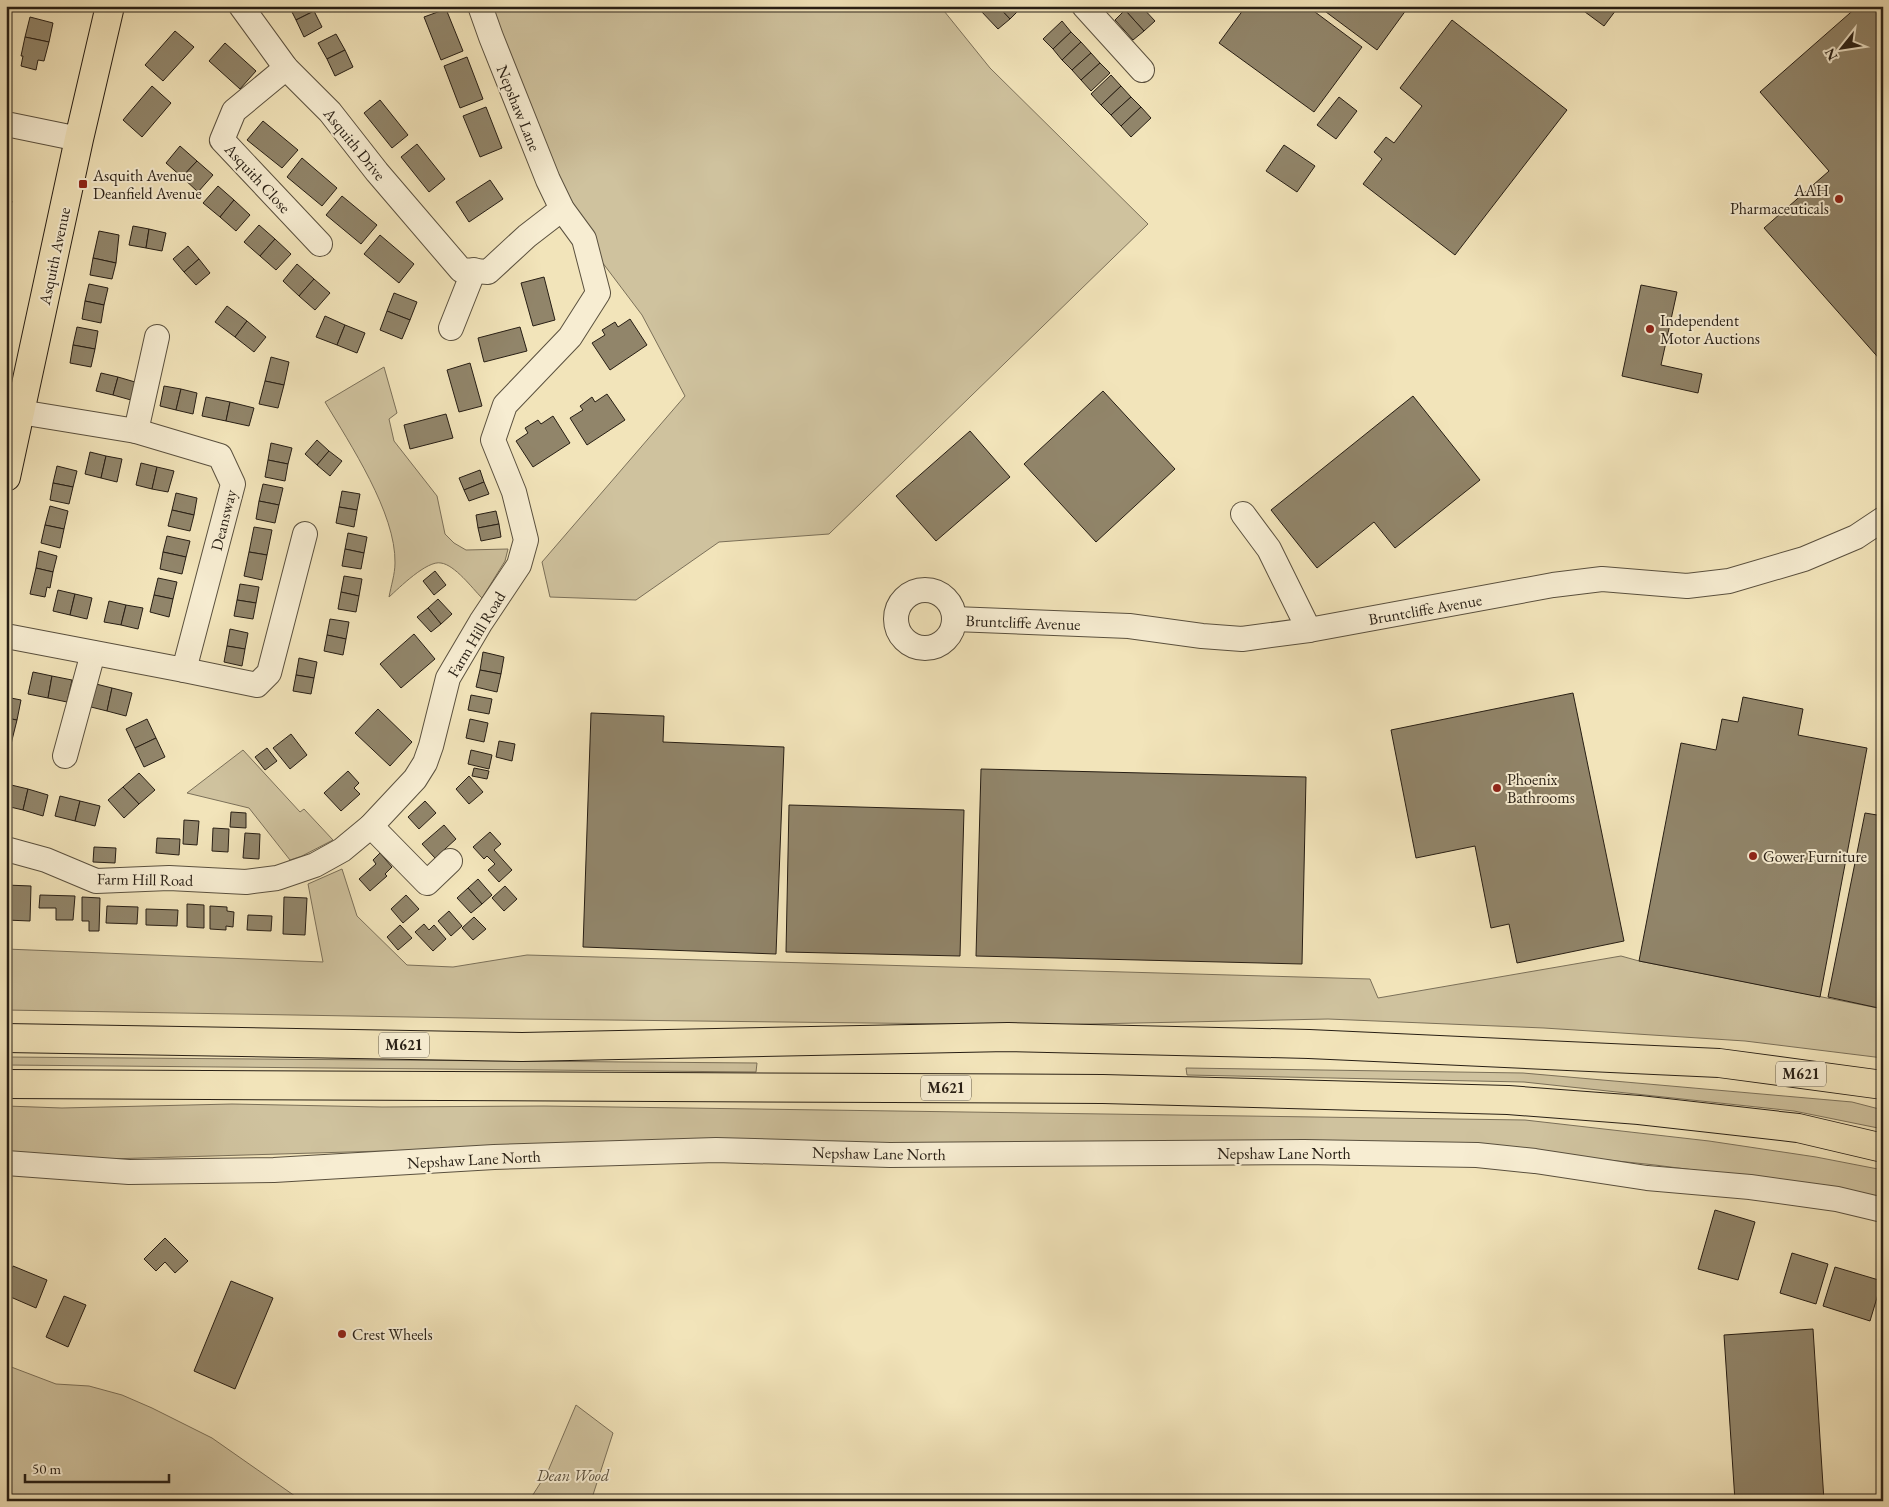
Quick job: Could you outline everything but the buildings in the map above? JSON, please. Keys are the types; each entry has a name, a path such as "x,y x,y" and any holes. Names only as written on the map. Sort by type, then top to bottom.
{"main road":[{"name":"Asquith Avenue","path":"6,477 79,139 110,6"},
{"name":"M621","path":"6,1038 522,1047 1008,1037 1309,1044 1719,1063 1883,1085"},
{"name":"M621","path":"6,1084 1093,1089 1508,1100 1639,1110 1798,1128 1883,1148"}],"street":[{"name":"Asquith Drive","path":"241,6 286,68 330,112 377,172 461,270 474,270"},
{"name":"Nepshaw Lane","path":"480,6 548,180 562,209"},
{"path":"1084,6 1142,70"},
{"name":"Asquith Close","path":"286,68 234,111 222,140 320,244"},
{"path":"6,124 79,139"},
{"path":"451,328 474,270 488,272 527,236 562,209"},
{"name":"Farm Hill Road","path":"6,849 46,860 96,881 169,878 246,882 277,878 315,865 342,850 371,826 415,779 425,763 431,746 448,678 481,622 519,565 526,540 514,492 493,440 506,405 570,337 598,293 584,239 562,209"},
{"path":"136,431 157,337"},
{"name":"Deansway","path":"20,412 136,431 220,456 233,484 184,670"},
{"path":"1243,514 1269,549 1309,630"},
{"name":"Bruntcliffe Avenue","path":"954,619 1129,626 1202,636 1242,639 1309,630 1553,585 1602,579 1687,586 1730,581 1804,559 1856,537 1883,519"},
{"path":"6,636 184,670 258,692 269,673 305,534"},
{"path":"65,756 93,653"},
{"path":"371,826 427,883 450,861"},
{"name":"Nepshaw Lane North","path":"6,1163 129,1172 297,1169 494,1157 716,1150 890,1155 1314,1152 1477,1155 1535,1161 1647,1178 1750,1187 1837,1199 1883,1210"}],"green space":[{"path":"480,6 940,6 990,68 1148,224 829,534 719,542 636,600 550,597 542,562 685,396 642,315 562,209"},
{"path":"384,367 397,413 389,419 394,441 437,496 445,534 454,543 466,550 508,549 505,561 482,598 457,572 441,563 435,563 421,570 389,597 395,563 388,523 370,479 325,402"},
{"path":"243,750 300,812 304,809 333,840 290,860 249,808 187,793"},
{"path":"342,869 357,916 407,965 453,967 527,955 1370,979 1378,998 1621,956 1883,1009 1883,1058 1745,1041 1544,1028 1328,1019 1042,1025 6,1010 6,949 323,962 308,884"},
{"path":"6,1057 757,1063 756,1072 6,1065"},
{"path":"1186,1068 1523,1073 1852,1102 1883,1110 1883,1129 1794,1111 1524,1082 1187,1075"},
{"path":"232,1104 382,1107 544,1106 1525,1120 1709,1141 1816,1157 1883,1170 1883,1200 1840,1189 1655,1165 1523,1151 624,1144 108,1159 6,1152 6,1106 62,1108"},
{"path":"6,1365 56,1384 89,1386 122,1395 152,1408 212,1438 302,1501 6,1501"},
{"name":"Dean Wood","path":"576,1405 613,1433 591,1501 529,1501 548,1471"}],"place":[{"name":"Asquith Avenue Deanfield Avenue","path":"83,184"},
{"name":"AAH Pharmaceuticals","path":"1839,199"},
{"name":"Independent Motor Auctions","path":"1650,329"},
{"name":"Phoenix Bathrooms","path":"1497,788"},
{"name":"Gower Furniture","path":"1753,856"},
{"name":"Crest Wheels","path":"342,1334"}]}
